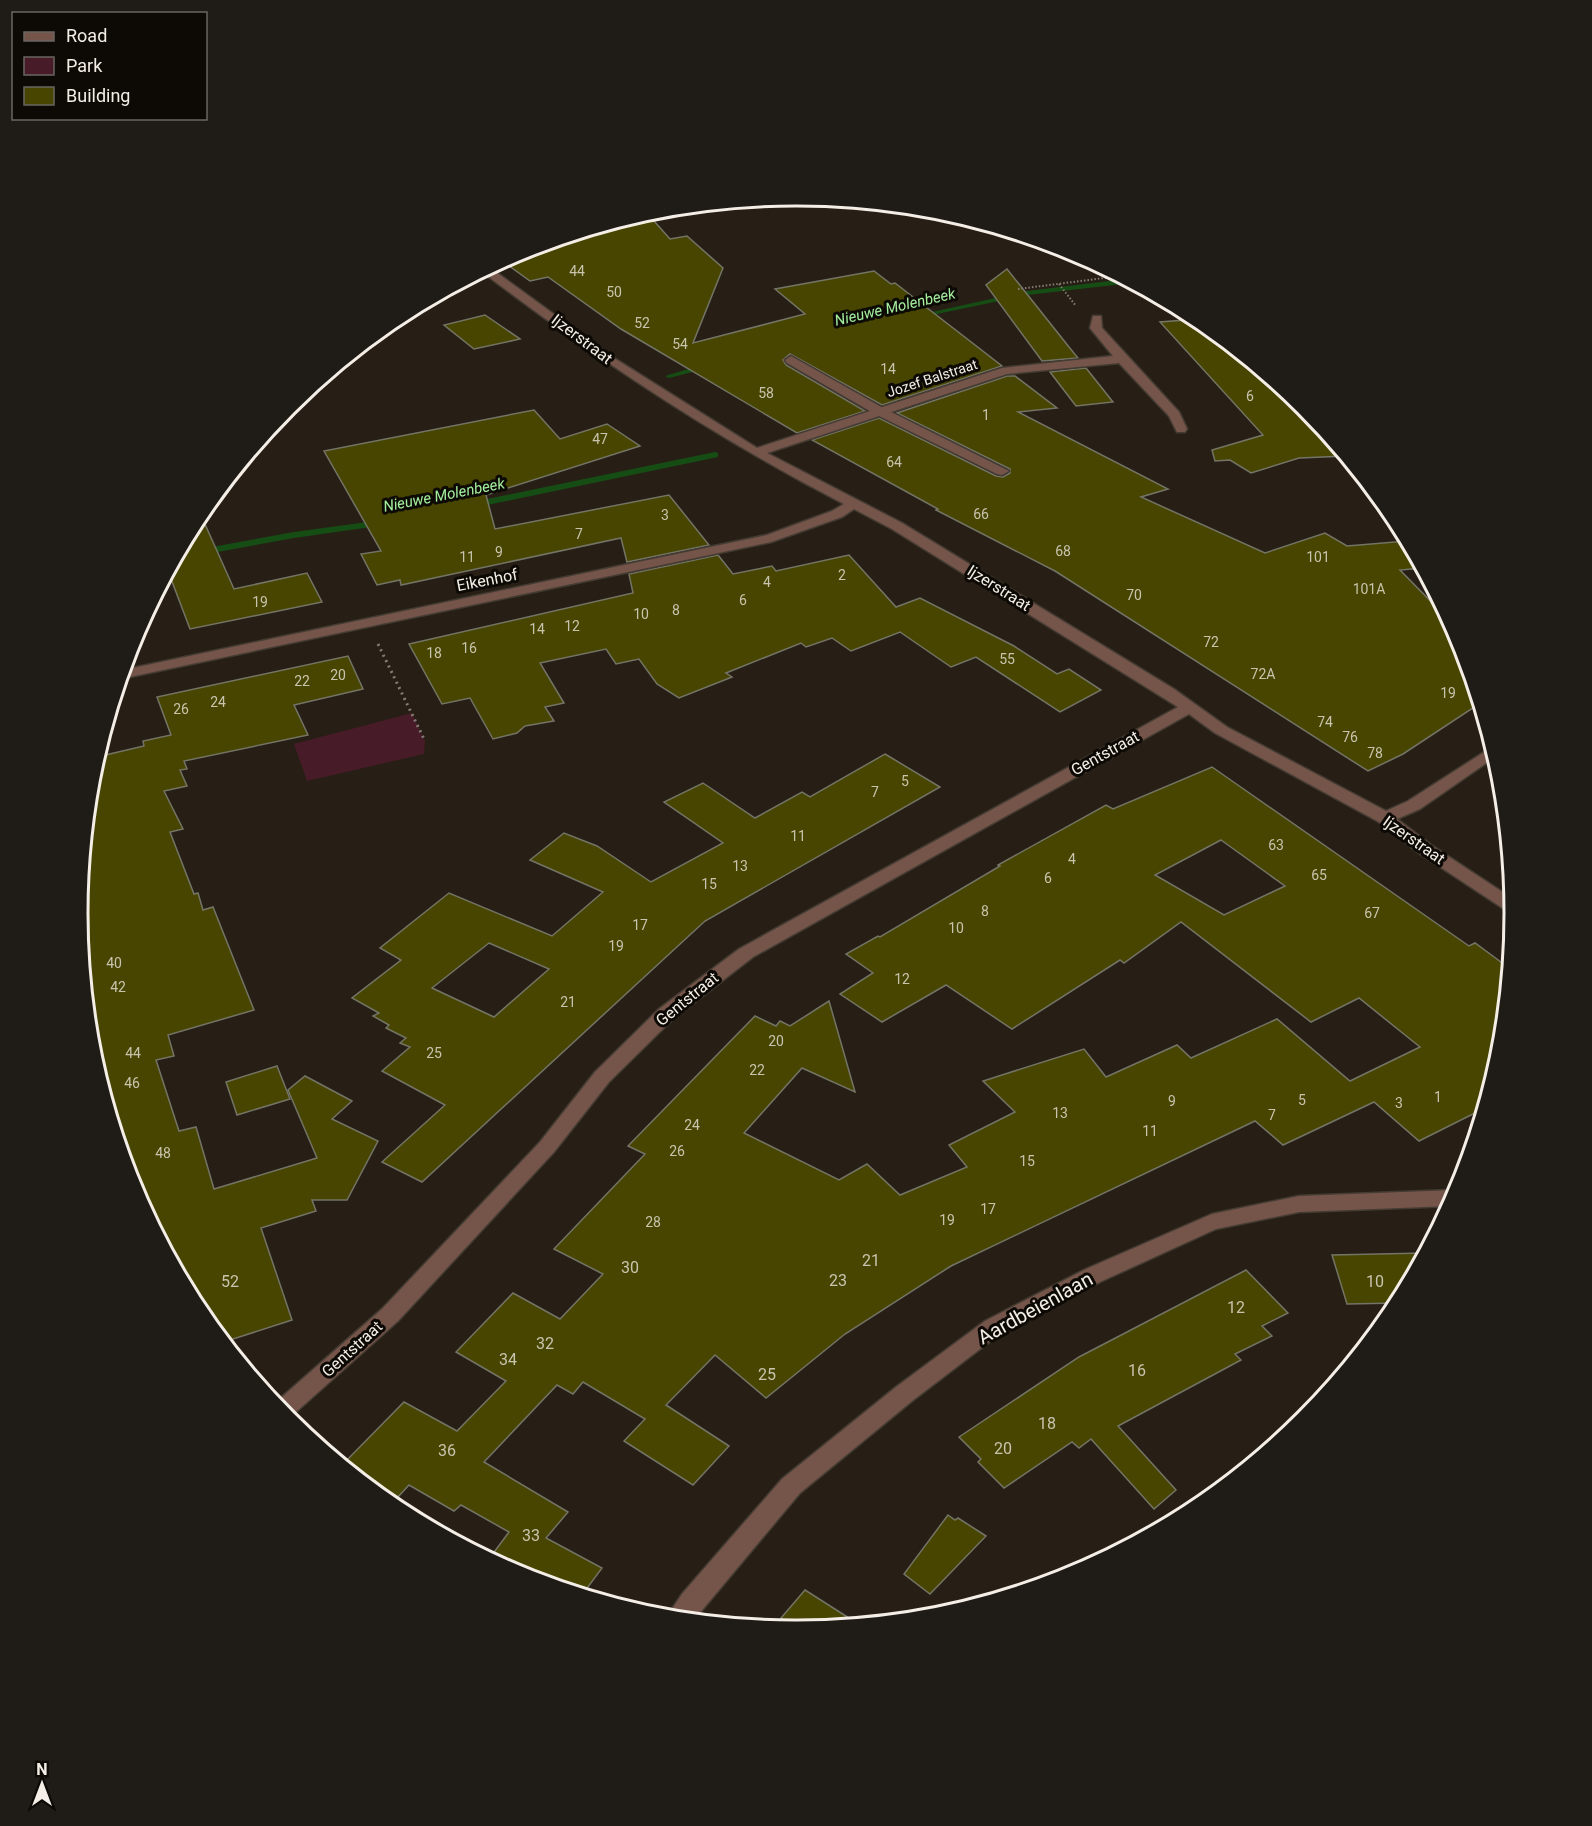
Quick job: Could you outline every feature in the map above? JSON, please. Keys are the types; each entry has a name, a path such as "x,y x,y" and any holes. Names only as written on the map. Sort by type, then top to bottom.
{"street":[{"name":"Ijzerstraat","path":"492,274 610,361 721,432 897,526 1168,692 1221,730 1385,818 1425,849 1504,902"},
{"path":"1097,318 1096,328 1175,415 1181,429"},
{"name":"Jozef Balstraat","path":"757,452 1006,371 1122,359"},
{"path":"791,360 879,411 1002,471"},
{"name":"Eikenhof","path":"131,673 771,538 837,514 854,504"},
{"name":"Gentstraat","path":"289,1405 390,1315 547,1147 602,1077 666,1014 746,953 1188,708"},
{"path":"1385,818 1414,805 1486,757"},
{"name":"Aardbeienlaan","path":"685,1611 790,1486 904,1394 993,1327 1094,1275 1212,1222 1299,1204 1443,1198"}],"path":[{"path":"1018,289 1060,286 1109,278"},
{"path":"1060,286 1066,295"},
{"path":"368,622 425,741"}],"green space":[{"path":"412,713 425,741 424,754 307,781 294,744"}],"building":[{"path":"653,220 670,239 687,236 723,268 693,343 805,314 775,289 874,271 891,284 895,283 1002,366 882,405 790,354 783,360 786,365 865,411 797,433 621,329 548,277 530,281 509,266 569,243"},
{"path":"1007,269 1078,358 1042,361 986,285"},
{"path":"485,315 520,339 474,349 444,325"},
{"path":"1182,320 1227,352 1296,413 1336,456 1299,458 1251,473 1230,460 1215,461 1212,450 1263,435 1160,322"},
{"path":"1086,368 1113,402 1076,406 1050,372"},
{"path":"1007,376 1015,376 1057,408 1018,412 1168,489 1141,497 1265,553 1325,533 1347,546 1398,542 1414,569 1400,570 1432,603 1450,642 1473,708 1403,754 1368,771 1055,571 936,510 938,509 812,440 879,418 996,476 1003,477 1010,473 1010,469 897,413"},
{"path":"534,410 560,439 607,424 640,446 486,495 495,529 669,495 709,545 627,562 621,538 401,585 400,580 377,585 361,554 381,551 324,451"},
{"path":"205,524 234,589 307,573 322,602 190,629 172,580"},
{"path":"718,555 733,574 772,566 776,571 849,555 896,607 920,598 1014,646 1057,674 1069,669 1101,690 1060,712 976,657 951,667 900,632 851,651 832,638 806,647 801,643 726,673 732,677 679,698 657,684 639,659 616,664 606,649 540,663 564,703 545,707 554,721 525,726 517,733 493,739 470,698 442,704 409,644 633,593 629,574"},
{"path":"348,656 363,689 294,705 308,735 184,761 187,769 180,770 187,786 164,791 183,829 170,832 194,894 198,893 203,910 213,907 254,1010 168,1035 174,1056 156,1060 179,1131 196,1127 214,1189 317,1158 288,1090 305,1076 352,1101 332,1119 378,1141 347,1200 312,1200 316,1211 261,1228 292,1320 232,1339 183,1267 142,1184 113,1096 102,1051 95,1005 88,913 90,867 102,775 107,755 144,746 143,741 171,735 157,697"},
{"path":"885,754 940,787 705,921 422,1182 382,1162 445,1105 382,1071 410,1047 400,1043 406,1038 386,1028 389,1025 373,1016 379,1013 352,998 401,960 380,948 449,893 552,936 603,892 530,860 564,833 597,846 651,882 723,843 664,802 703,783 755,818 802,792 810,797","holes":["489,943 549,969 494,1017 432,988"]},
{"path":"1212,767 1469,946 1475,943 1502,963 1490,1051 1474,1114 1419,1141 1374,1102 1283,1145 1255,1121 951,1266 845,1334 766,1398 715,1355 666,1405 729,1446 693,1485 624,1441 645,1419 583,1382 573,1394 557,1385 484,1462 568,1512 546,1538 602,1568 587,1588 525,1567 494,1553 509,1532 461,1505 454,1511 409,1485 398,1497 347,1459 404,1402 457,1431 506,1381 456,1352 513,1293 560,1319 603,1274 554,1249 645,1154 628,1146 755,1016 776,1026 780,1021 790,1026 829,1001 855,1092 802,1068 744,1133 839,1180 867,1164 900,1195 967,1167 949,1145 1015,1112 983,1081 1084,1049 1106,1077 1177,1045 1191,1058 1277,1019 1350,1081 1420,1047 1359,998 1311,1022 1181,922 1124,963 1120,960 1012,1029 946,985 882,1022 840,994 873,973 846,954 880,937 1000,866 998,865 1106,805 1113,809","holes":["1221,840 1285,886 1224,915 1155,875"]},
{"path":"277,1066 290,1099 237,1115 226,1082"},
{"path":"1416,1253 1386,1303 1347,1304 1332,1255"},
{"path":"1246,1270 1288,1313 1262,1326 1272,1336 1235,1354 1241,1360 1118,1426 1176,1490 1154,1509 1091,1439 1079,1448 1072,1442 1004,1488 978,1462 981,1459 959,1437 1079,1357"},
{"path":"948,1515 955,1520 958,1518 986,1536 930,1594 904,1574"},
{"path":"805,1590 849,1618 796,1620 781,1618"}],"waterway":[{"name":"Nieuwe Molenbeek","path":"918,316 1027,293 1117,282"},
{"name":"Nieuwe Molenbeek","path":"669,376 705,366"},
{"name":"Nieuwe Molenbeek","path":"473,505 715,455"},
{"name":"Nieuwe Molenbeek","path":"201,552 294,535 382,523"}]}
